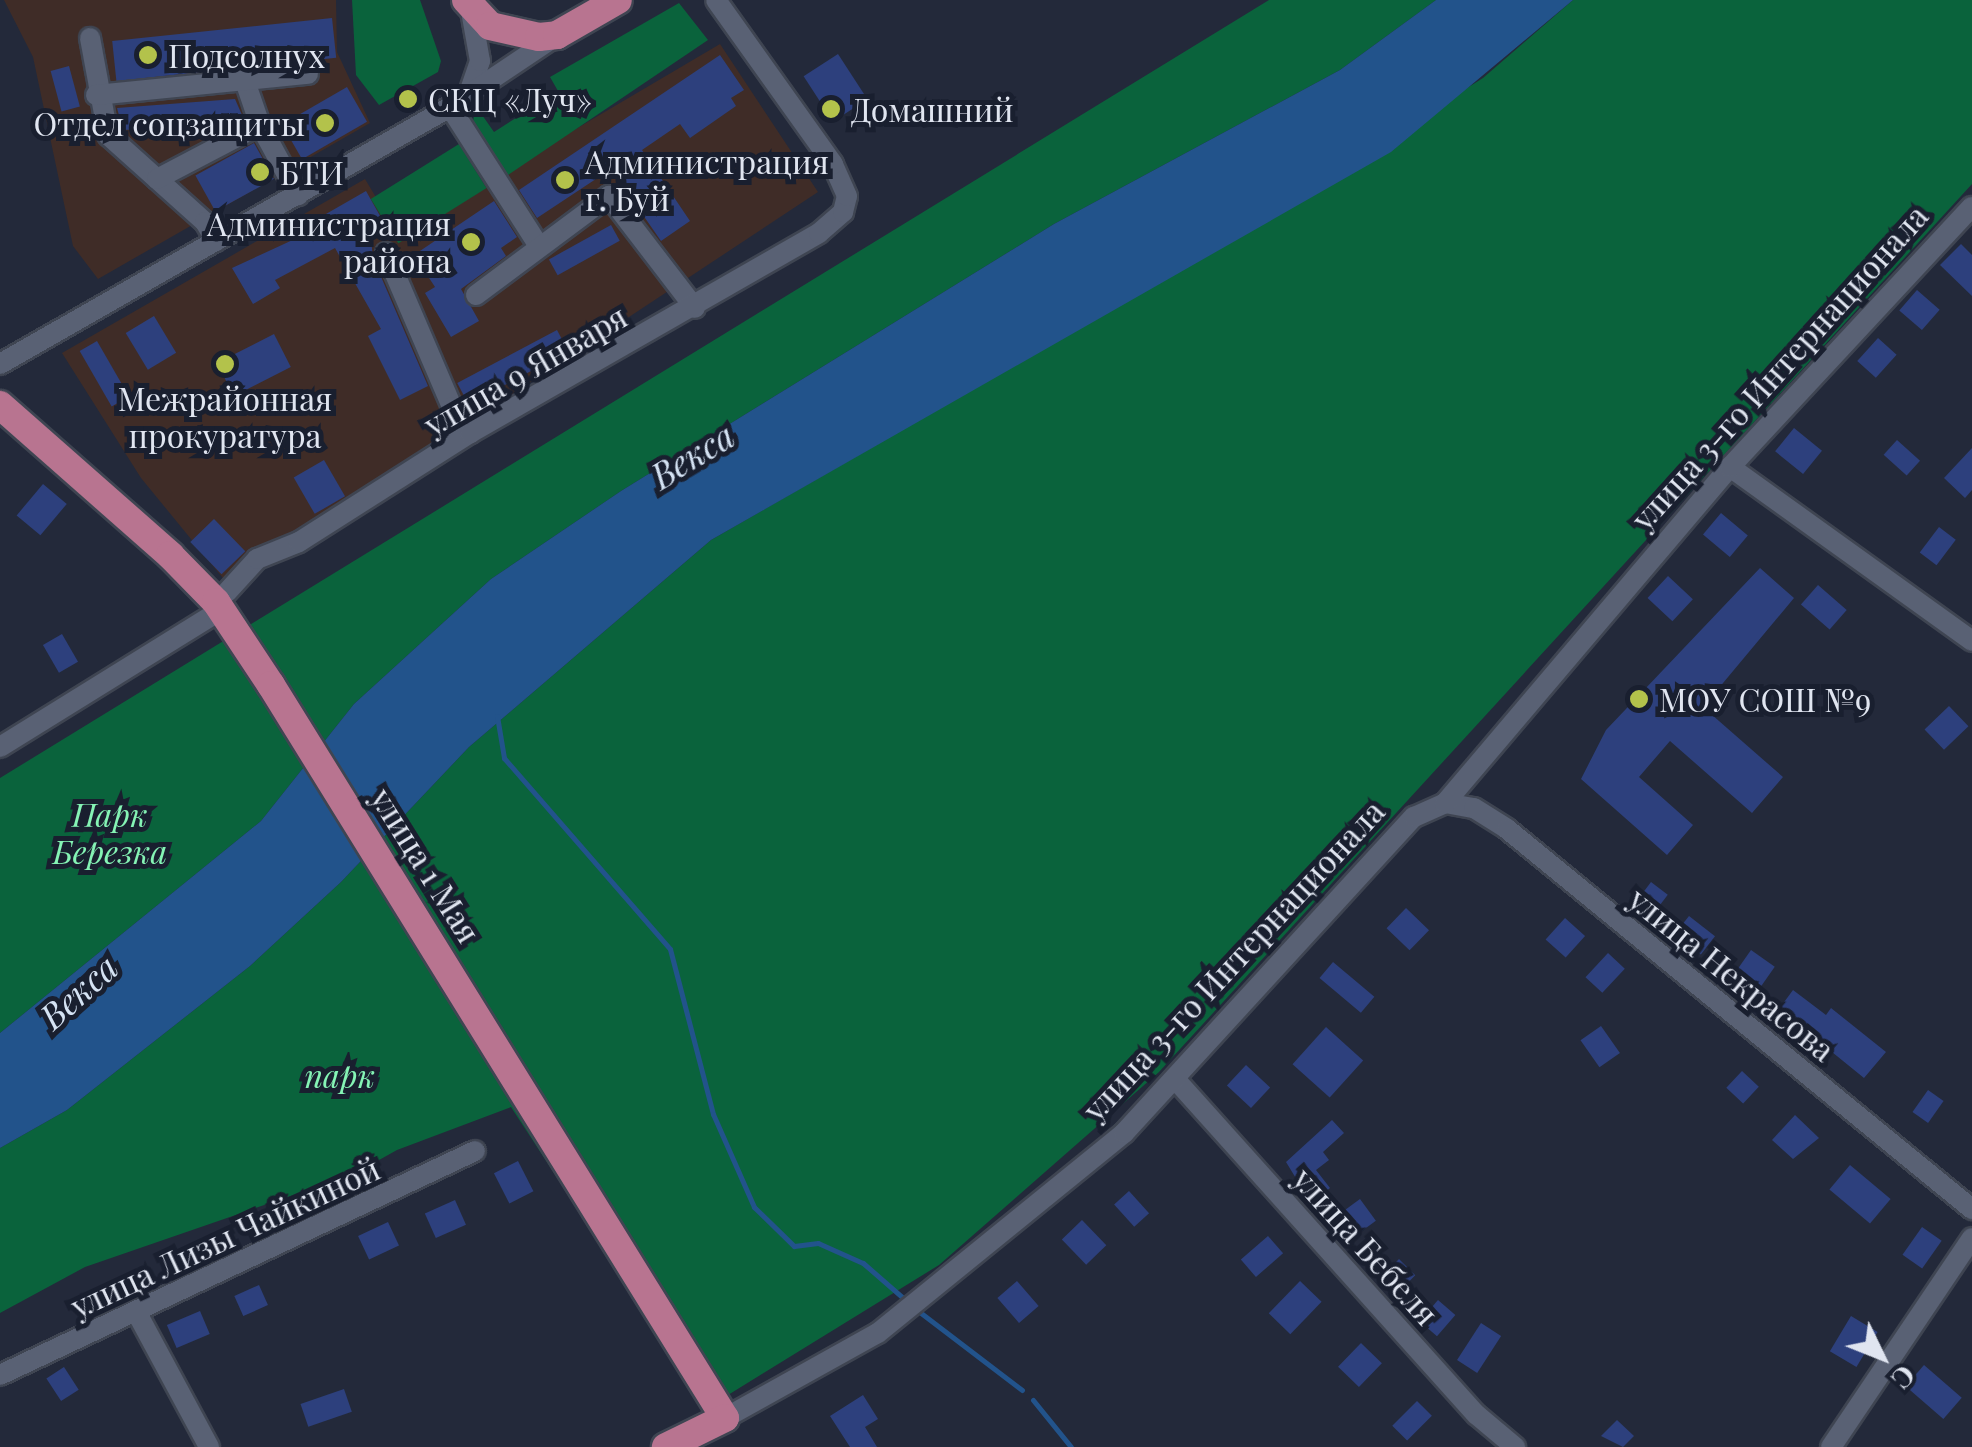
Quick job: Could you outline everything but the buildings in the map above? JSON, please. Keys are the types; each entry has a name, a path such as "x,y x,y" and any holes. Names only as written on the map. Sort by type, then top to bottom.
{"main road":[{"path":"468,6 516,36 558,35 618,0"},
{"name":"улица 1 Мая","path":"0,405 170,555 216,602 427,930 725,1418"},
{"name":"улица 3-го Интернационала","path":"666,1447 725,1418"}],"street":[{"name":"улица 9 Января","path":"227,592 256,559 299,542 470,433 695,308 819,233 843,212 847,196 832,164 716,0"},
{"path":"459,101 480,61 468,6"},
{"path":"0,364 459,101 558,35"},
{"path":"90,38 96,95 108,136 205,222 216,242"},
{"path":"96,95 246,84 308,74"},
{"path":"246,84 260,125 298,195"},
{"path":"459,101 538,243"},
{"path":"157,179 260,125"},
{"path":"476,295 525,262 538,243 608,196 695,308"},
{"name":"улица 3-го Интернационала","path":"725,1418 878,1333 1124,1133 1414,817 1446,803 1730,467 1972,207"},
{"path":"386,253 452,408 470,433"},
{"path":"1730,467 1972,641"},
{"path":"0,747 211,616"},
{"name":"улица Некрасова","path":"1446,803 1474,808 1507,829 1972,1209"},
{"name":"улица Бебеля","path":"1176,1080 1477,1415 1515,1447"},
{"name":"улица Лизы Чайкиной","path":"0,1374 138,1315 475,1151"},
{"path":"1831,1447 1972,1238"},
{"path":"138,1315 209,1447"}],"shaded area":[{"path":"4,0 336,0 337,52 370,123 98,279 73,246 33,57"},
{"path":"720,44 818,192 227,583 141,478 62,353 365,179 398,234"}],"green space":[{"path":"352,0 420,0 441,61 438,72 379,105 356,75"},
{"name":"Парк Березка","path":"1269,0 1436,0 1340,70 1054,224 621,491 491,579 354,704 261,821 0,1033 0,778"},
{"name":"парк","path":"1573,0 1972,0 1972,184 1159,1072 939,1265 707,1408 511,1107 397,1150 354,1174 85,1267 0,1313 0,1148 67,1110 250,966 341,882 469,747 711,540 1142,292 1483,78"},
{"path":"679,3 708,40 505,177 472,126 474,116 480,112 494,132 558,91 550,77"},
{"path":"459,144 487,188 398,243 371,199"}],"water":[{"name":"Векса","path":"1436,0 1573,0 1391,152 711,540 469,747 341,882 250,966 67,1110 0,1148 0,1033 261,821 354,704 491,579 621,491 1054,224 1340,70"}],"waterway":[{"path":"497,716 504,758 670,949 713,1114 754,1207 794,1246 818,1243 863,1263 909,1303"},
{"path":"917,1310 1022,1390"},
{"path":"1033,1400 1071,1447"}],"place":[{"name":"Подсолнух","path":"148,55"},
{"name":"СКЦ «Луч»","path":"408,99"},
{"name":"Домашний","path":"831,109"},
{"name":"Отдел соцзащиты","path":"325,123"},
{"name":"БТИ","path":"260,172"},
{"name":"Администрация г. Буй","path":"565,180"},
{"name":"Администрация района","path":"471,242"},
{"name":"Межрайонная прокуратура","path":"225,364"},
{"name":"МОУ СОШ №9","path":"1639,699"}]}
